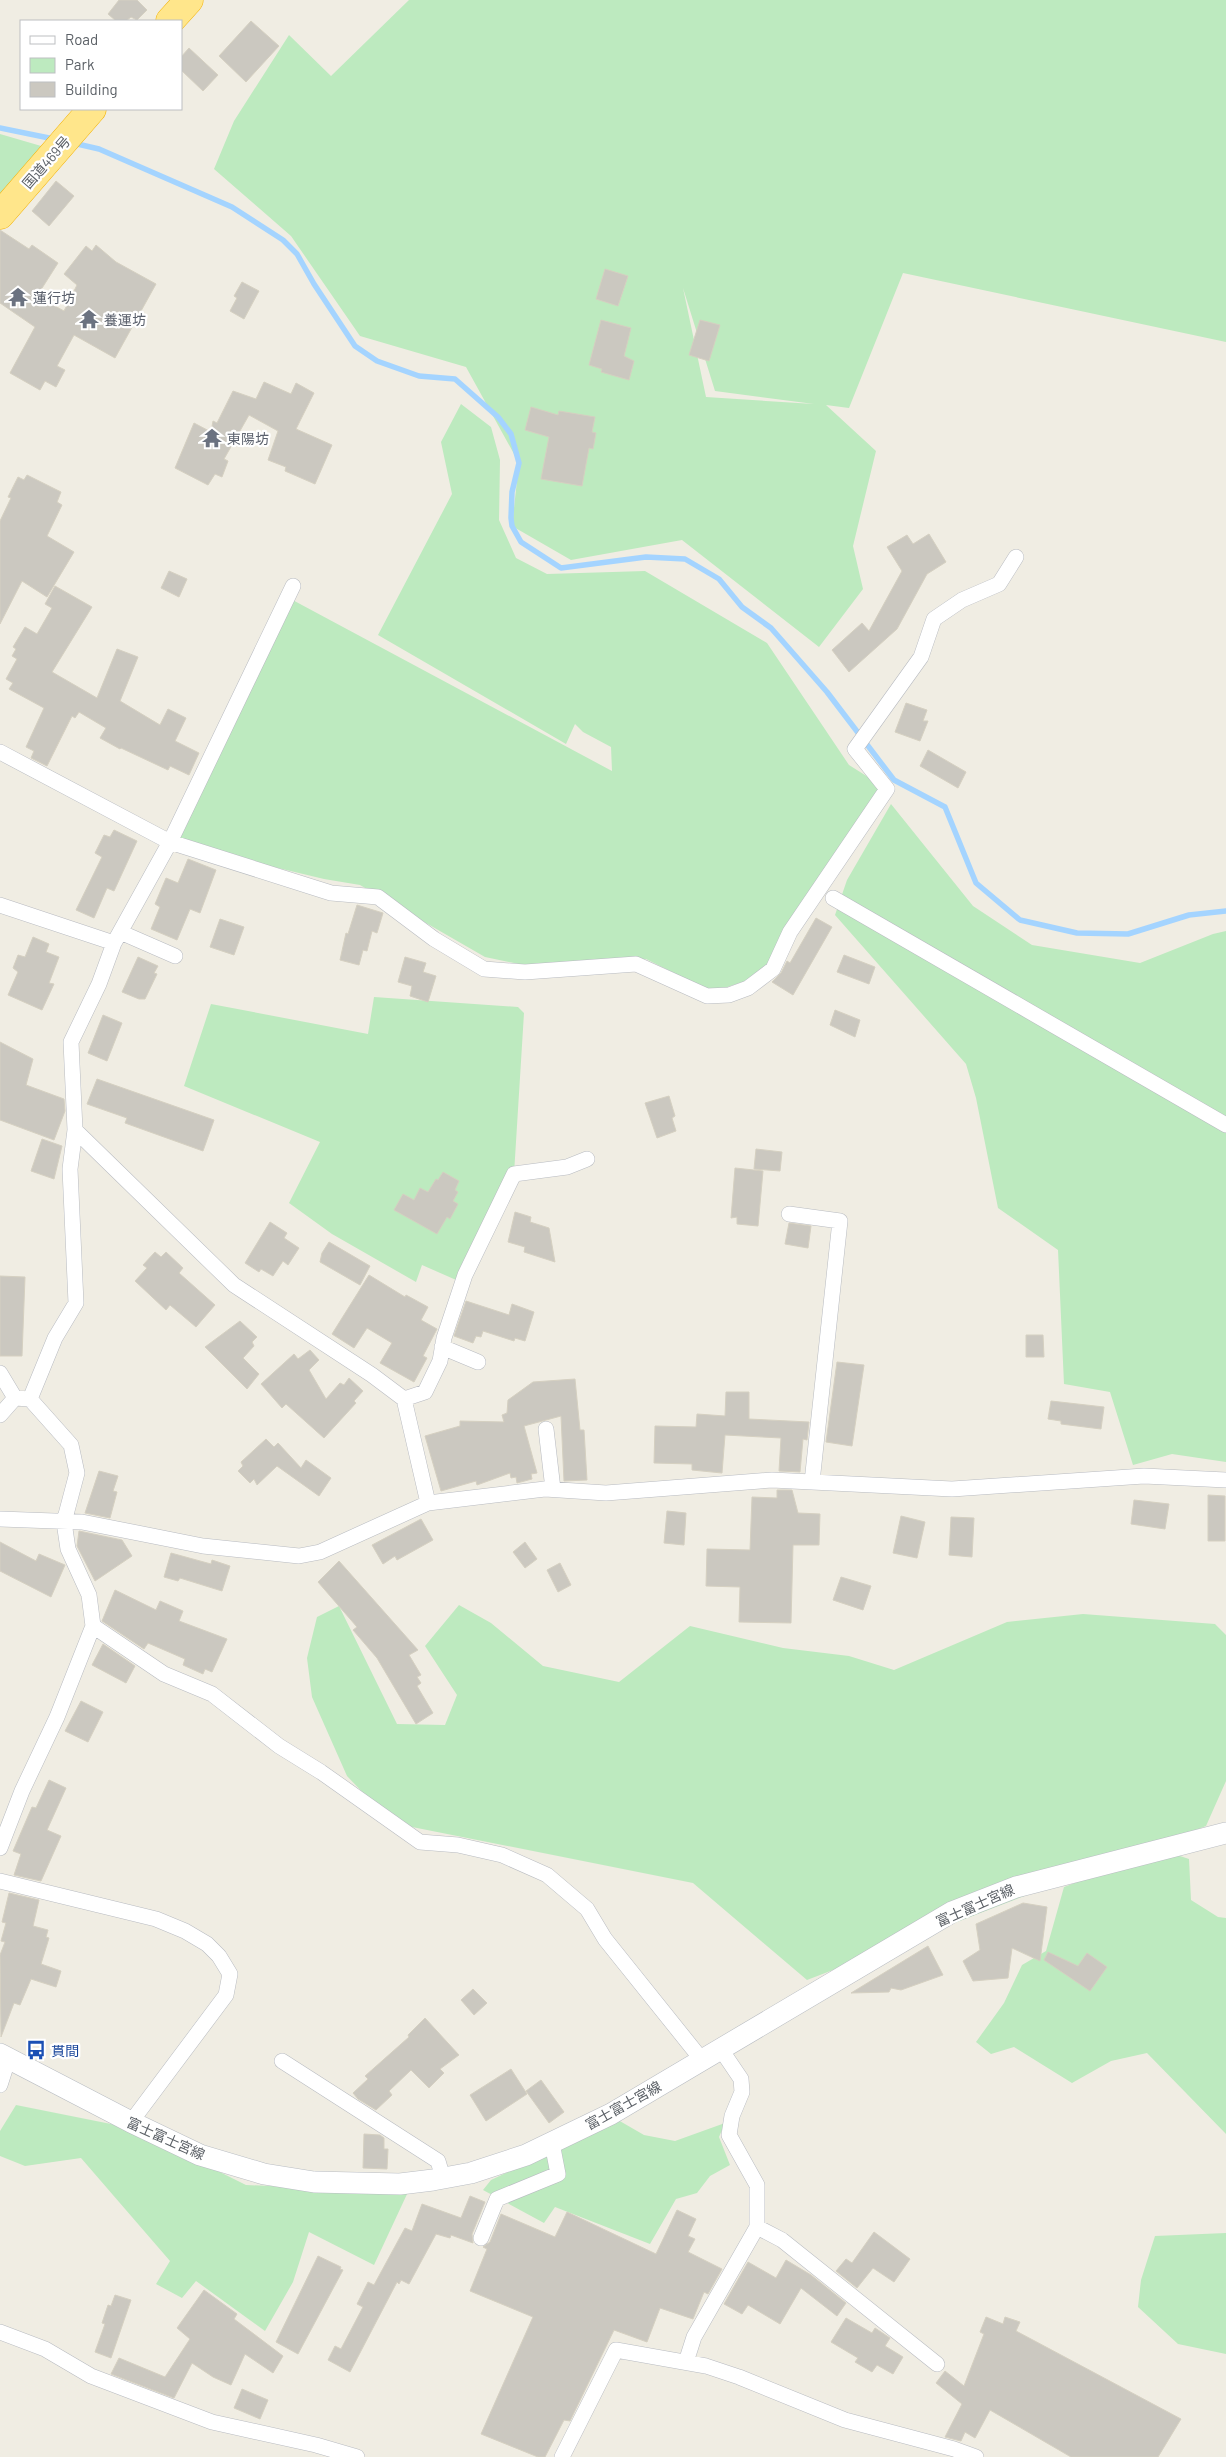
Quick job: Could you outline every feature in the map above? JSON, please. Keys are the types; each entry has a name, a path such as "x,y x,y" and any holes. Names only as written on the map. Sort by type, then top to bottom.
{"highway":[{"name":"国道469号","path":"0,215 87,114"}],"main road":[{"name":"富士富士宮線","path":"4,2057 200,2155 272,2175 314,2182 352,2184 400,2184 443,2178 471,2172 526,2154 611,2114 952,1912 1016,1887 1226,1834"}],"street":[{"path":"0,752 170,842 331,893 378,897 434,939 484,969 525,972 636,964 707,996 729,994 748,988 773,968 790,932 887,789 855,750 921,656 934,619 962,600 999,584 1016,557"},
{"path":"0,1415 22,1398 76,1303 70,1169 74,1130 71,1042 99,984 117,938 170,842 293,586"},
{"path":"833,898 1226,1125"},
{"path":"0,905 175,956"},
{"path":"74,1130 234,1285 372,1375 404,1399 428,1503"},
{"path":"404,1399 425,1392 440,1361 442,1347 465,1275 514,1174 568,1167 587,1159"},
{"path":"789,1214 840,1221 812,1482"},
{"path":"442,1347 478,1362"},
{"path":"0,1373 22,1398 71,1445 77,1473 64,1522 68,1549 89,1595 93,1626 57,1717 22,1791 0,1848"},
{"path":"546,1429 553,1489"},
{"path":"0,1519 82,1522 203,1546 300,1556 320,1552 428,1503 553,1489 606,1493 772,1480 952,1489 1144,1476 1226,1480"},
{"path":"93,1626 164,1674 212,1694 279,1746 321,1772 420,1842 458,1845 502,1855 546,1875 587,1909 605,1939 702,2060"},
{"path":"0,1881 156,1919 185,1931 207,1944 219,1956 230,1974 226,1995 131,2122"},
{"path":"686,2362 694,2337 757,2227 757,2186 729,2135 732,2116 742,2092 741,2080 720,2048"},
{"path":"0,2085 4,2057"},
{"path":"282,2061 438,2161 443,2178"},
{"path":"481,2238 497,2200 558,2174 552,2143"},
{"path":"757,2227 782,2240 937,2364"},
{"path":"0,2332 45,2348 92,2376 212,2422 316,2445 357,2457"},
{"path":"562,2457 616,2350 706,2366 739,2377 845,2420 954,2449 976,2457"}],"green space":[{"path":"409,0 1226,0 1226,342 903,273 849,408 826,405 876,451 853,546 863,589 819,647 682,540 571,560 512,526 519,463 466,367 360,336 291,236 214,169 234,121 289,35 331,76","holes":["683,288 715,391 814,404 706,397"]},
{"path":"0,134 48,148 0,201"},
{"path":"461,404 491,427 500,460 499,520 516,558 547,574 645,571 767,643 849,765 887,789 764,975 712,992 646,959 591,962 548,970 485,957 360,885 324,879 170,842 287,597 612,771 611,747 583,732 575,724 566,744 378,635 452,494 441,442"},
{"path":"891,804 973,906 1032,945 1140,963 1213,934 1226,931 1226,1462 1172,1454 1133,1465 1110,1392 1064,1384 1058,1250 998,1208 976,1098 966,1064 835,915 847,880"},
{"path":"374,997 518,1007 524,1013 514,1174 463,1283 422,1265 416,1282 332,1234 289,1203 320,1142 184,1086 211,1004 368,1034"},
{"path":"459,1605 491,1623 543,1666 619,1682 690,1626 783,1648 849,1656 894,1670 1007,1622 1083,1614 1215,1624 1226,1635 1226,1781 1206,1826 807,1980 693,1883 392,1823 347,1776 312,1697 307,1658 317,1617 339,1606 397,1724 445,1725 457,1695 425,1646"},
{"path":"1162,1850 1189,1859 1191,1900 1218,1917 1226,1918 1226,2134 1147,2053 1111,2061 1072,2083 1014,2047 991,2054 976,2042 1004,2003 1022,1965 1046,1951 1064,1887"},
{"path":"16,2105 131,2128 246,2185 408,2192 374,2265 309,2232 293,2282 265,2331 196,2281 182,2298 156,2284 170,2261 81,2158 25,2166 0,2156 0,2131"},
{"path":"618,2120 644,2135 675,2141 725,2123 719,2137 730,2165 710,2176 697,2193 676,2199 650,2244 555,2207 544,2223 483,2190 491,2180"},
{"path":"1226,2233 1226,2354 1178,2344 1138,2307 1141,2280 1155,2236"}],"building":[{"path":"119,0 137,0 147,10 137,20 131,17 127,20 115,20 108,14"},
{"path":"251,21 279,46 246,82 219,56"},
{"path":"189,48 218,75 203,91 182,71 182,56"},
{"path":"56,181 74,196 49,226 32,211"},
{"path":"0,230 29,249 32,245 58,263 37,296 64,311 77,285 64,274 86,246 92,251 96,245 116,262 156,284 115,358 74,335 57,366 65,370 56,387 45,381 40,390 10,373 35,327 0,303"},
{"path":"605,269 628,276 618,306 596,299"},
{"path":"242,282 259,291 244,319 230,311 237,298 234,296"},
{"path":"601,320 631,328 624,356 634,361 629,380 601,372 602,369 589,365"},
{"path":"700,320 720,325 709,361 689,355"},
{"name":"東陽坊","path":"264,382 291,394 296,383 314,393 296,429 332,445 315,484 285,471 286,467 268,460 278,431 249,415 224,459 228,461 222,477 215,474 208,485 175,468 194,423 211,432 213,421 217,423 233,391 256,399"},
{"path":"531,407 558,415 559,411 595,417 592,432 596,433 593,449 589,448 582,486 541,479 549,437 525,430"},
{"path":"27,475 61,492 57,502 62,505 47,536 74,552 47,597 22,581 0,624 0,521 11,498 8,497 18,477 24,480"},
{"path":"929,534 946,562 927,574 897,629 849,672 832,650 862,623 869,631 902,571 887,547 907,535 913,544"},
{"path":"169,571 187,579 179,597 161,588"},
{"path":"55,586 92,607 52,672 97,698 117,649 138,657 120,701 160,725 168,709 186,718 175,741 199,753 189,775 170,766 168,770 100,738 106,728 79,712 75,718 72,716 47,766 31,758 34,751 26,747 44,708 9,689 13,683 6,679 17,659 12,656 16,649 13,647 25,627 37,634 52,608 45,604"},
{"path":"906,703 927,710 923,721 928,721 920,741 895,732"},
{"path":"928,750 966,772 958,788 920,766"},
{"path":"114,830 137,841 114,891 107,888 94,918 76,910 102,857 95,853 104,835 110,837"},
{"path":"188,859 216,870 200,913 190,909 177,940 151,929 160,907 155,904 166,878 178,883"},
{"path":"357,905 383,913 377,933 372,931 367,951 363,950 359,965 340,960 346,933 348,934"},
{"path":"816,918 832,927 793,995 772,982 781,973 787,961 790,963"},
{"path":"220,919 244,927 234,955 210,947"},
{"path":"33,937 49,944 46,952 59,957 49,983 54,984 42,1010 8,995 18,972 13,968 18,955 25,957"},
{"path":"844,955 875,967 869,984 837,972"},
{"path":"138,957 158,966 154,973 157,974 145,999 139,999 122,992"},
{"path":"405,957 426,963 423,972 436,976 428,1002 410,996 412,986 398,982"},
{"path":"835,1010 860,1020 855,1037 830,1025"},
{"path":"103,1015 122,1023 107,1061 88,1053"},
{"path":"0,1042 33,1059 26,1085 64,1099 65,1111 54,1140 0,1120"},
{"path":"97,1079 214,1120 203,1151 125,1123 127,1118 87,1104"},
{"path":"669,1096 675,1116 672,1118 676,1131 657,1138 645,1103"},
{"path":"42,1139 62,1146 54,1179 31,1171"},
{"path":"756,1149 782,1152 780,1171 754,1169"},
{"path":"735,1168 763,1171 758,1226 737,1224 737,1217 731,1218"},
{"path":"443,1172 459,1181 455,1190 458,1192 453,1201 458,1204 450,1219 447,1217 437,1234 394,1210 403,1194 414,1200 420,1188 428,1192"},
{"path":"515,1212 531,1217 530,1222 549,1228 555,1262 524,1252 525,1247 508,1242"},
{"path":"270,1222 287,1233 284,1238 299,1248 288,1265 283,1261 273,1276 261,1269 259,1272 245,1263"},
{"path":"789,1223 811,1226 808,1248 785,1244"},
{"path":"329,1242 370,1266 360,1285 320,1262 322,1253"},
{"path":"155,1252 161,1257 166,1252 183,1268 179,1273 215,1305 196,1327 170,1305 166,1310 135,1281 147,1268 143,1265"},
{"path":"369,1275 405,1297 406,1295 428,1307 421,1320 437,1329 423,1356 427,1358 414,1382 380,1363 392,1343 367,1328 354,1348 332,1334"},
{"path":"0,1276 25,1277 22,1356 0,1356"},
{"path":"466,1301 509,1315 512,1304 534,1312 525,1341 515,1338 514,1341 483,1331 481,1337 476,1336 473,1343 454,1336"},
{"path":"240,1321 257,1337 252,1342 254,1346 243,1358 259,1374 247,1389 205,1347"},
{"path":"1026,1335 1043,1335 1044,1357 1026,1357"},
{"path":"310,1350 319,1360 309,1370 326,1399 340,1383 344,1385 349,1378 363,1391 354,1401 356,1403 324,1438 286,1404 282,1408 261,1384 294,1354 298,1359"},
{"path":"837,1362 864,1365 852,1446 826,1442"},
{"path":"575,1379 580,1430 584,1430 587,1480 564,1481 561,1416 524,1426 537,1473 531,1474 532,1479 517,1483 516,1477 511,1478 510,1473 477,1485 476,1481 441,1491 425,1436 460,1426 460,1421 504,1422 502,1415 507,1413 508,1400 533,1382"},
{"path":"726,1392 749,1392 749,1419 809,1422 807,1440 803,1439 800,1472 779,1471 781,1438 725,1435 722,1473 692,1470 692,1464 654,1463 655,1426 696,1427 697,1414 725,1416"},
{"path":"1051,1401 1104,1407 1101,1429 1061,1424 1061,1421 1048,1419"},
{"path":"266,1439 274,1447 278,1443 301,1468 306,1460 331,1478 319,1496 277,1466 257,1485 254,1479 250,1483 238,1471 243,1466 241,1462"},
{"path":"99,1471 118,1476 113,1491 117,1492 110,1518 85,1513"},
{"path":"777,1490 792,1490 798,1513 820,1514 819,1545 793,1545 791,1623 739,1622 740,1587 706,1586 707,1549 750,1550 752,1497 777,1498"},
{"path":"1208,1495 1225,1496 1225,1541 1208,1541"},
{"path":"1134,1500 1169,1504 1165,1529 1131,1524"},
{"path":"667,1511 686,1513 684,1545 664,1543"},
{"path":"901,1516 925,1522 917,1558 893,1553"},
{"path":"951,1517 974,1518 972,1557 949,1555"},
{"path":"421,1519 433,1540 397,1560 395,1556 383,1564 372,1545"},
{"path":"79,1531 122,1540 132,1556 95,1581 77,1546"},
{"path":"0,1542 36,1561 39,1554 65,1565 51,1597 0,1571"},
{"path":"525,1542 537,1559 525,1568 513,1552"},
{"path":"171,1553 211,1564 212,1560 230,1566 222,1591 180,1578 178,1581 164,1577"},
{"path":"339,1561 418,1650 409,1655 421,1675 417,1677 421,1683 417,1686 433,1713 416,1724 377,1658 353,1630 357,1627 318,1582"},
{"path":"560,1563 571,1585 558,1592 547,1570"},
{"path":"841,1577 871,1586 863,1610 833,1600"},
{"path":"115,1590 156,1610 160,1601 183,1611 179,1621 227,1639 212,1672 205,1669 203,1674 183,1665 185,1659 148,1643 144,1649 102,1621"},
{"path":"103,1644 135,1666 126,1683 92,1665"},
{"path":"81,1701 103,1712 88,1742 65,1731"},
{"path":"49,1780 66,1788 47,1830 61,1836 41,1881 14,1875 21,1854 13,1851 32,1807 36,1808"},
{"path":"9,1893 39,1900 33,1926 48,1930 46,1937 49,1938 41,1964 61,1971 56,1987 31,1979 20,2005 14,2003 1,2037 0,1955 5,1942 1,1941 6,1923 2,1922"},
{"path":"1023,1903 1047,1907 1040,1961 1012,1948 1008,1978 973,1981 963,1961 980,1950 976,1924"},
{"path":"928,1946 943,1975 901,1990 891,1988 889,1992 851,1993"},
{"path":"1048,1952 1078,1966 1087,1953 1107,1967 1090,1991 1044,1960"},
{"path":"473,1989 487,2003 474,2015 461,2000"},
{"path":"425,2018 459,2055 440,2069 444,2073 429,2088 411,2070 389,2091 392,2095 376,2110 358,2099 353,2093 368,2079 365,2076 409,2037 408,2035"},
{"path":"511,2069 527,2094 486,2121 470,2095"},
{"path":"541,2080 564,2112 549,2123 526,2091"},
{"path":"364,2134 380,2135 384,2138 384,2149 388,2149 387,2169 363,2168"},
{"path":"470,2196 485,2202 472,2234 473,2243 451,2235 450,2238 436,2234 409,2284 401,2280 399,2284 397,2282 350,2372 328,2360 335,2346 341,2349 363,2307 357,2304 368,2282 374,2285 405,2228 412,2231 422,2204 461,2218"},
{"path":"677,2210 696,2219 688,2236 695,2239 688,2252 722,2269 708,2294 704,2292 693,2319 660,2308 647,2342 614,2330 570,2421 564,2420 545,2457 538,2457 481,2434 533,2317 470,2291 487,2249 483,2247 490,2242 501,2214 555,2237 567,2212 656,2254"},
{"path":"874,2232 910,2259 894,2282 873,2268 857,2288 836,2271 846,2259 852,2263"},
{"path":"318,2256 341,2267 340,2269 343,2270 298,2354 276,2342"},
{"path":"786,2260 811,2275 846,2303 837,2316 801,2288 780,2324 748,2305 742,2314 724,2304 748,2262 776,2278"},
{"path":"204,2290 237,2314 234,2319 283,2356 273,2373 245,2354 231,2385 213,2377 192,2363 174,2398 111,2374 119,2358 165,2377 190,2339 177,2328"},
{"path":"115,2295 131,2300 111,2358 95,2352 105,2324 102,2323 108,2305 111,2306"},
{"path":"986,2317 1003,2324 1005,2317 1020,2322 1016,2331 1181,2419 1158,2457 1071,2457 990,2410 975,2438 965,2432 961,2441 945,2437 962,2404 936,2383 945,2371 964,2386 984,2334 980,2332"},
{"path":"846,2318 872,2333 875,2328 890,2338 885,2346 903,2357 893,2374 877,2365 872,2372 855,2362 858,2358 831,2342"},
{"path":"242,2389 268,2400 260,2419 234,2408"}],"waterway":[{"path":"0,128 54,139"},
{"path":"73,143 99,149 232,207 283,240 297,254 314,284 355,346 377,361 419,376 455,379 498,417 511,434 519,463 512,492 511,518 512,526 521,542 561,568 646,557 685,559 719,579 742,607 771,628 827,692 894,780 945,807 976,883 1020,920 1077,933 1128,934 1189,915 1226,911"}],"place":[{"name":"蓮行坊","path":"18,297"},
{"name":"養運坊","path":"89,319"},
{"name":"東陽坊","path":"212,438"},
{"name":"貫間","path":"36,2050"}]}
